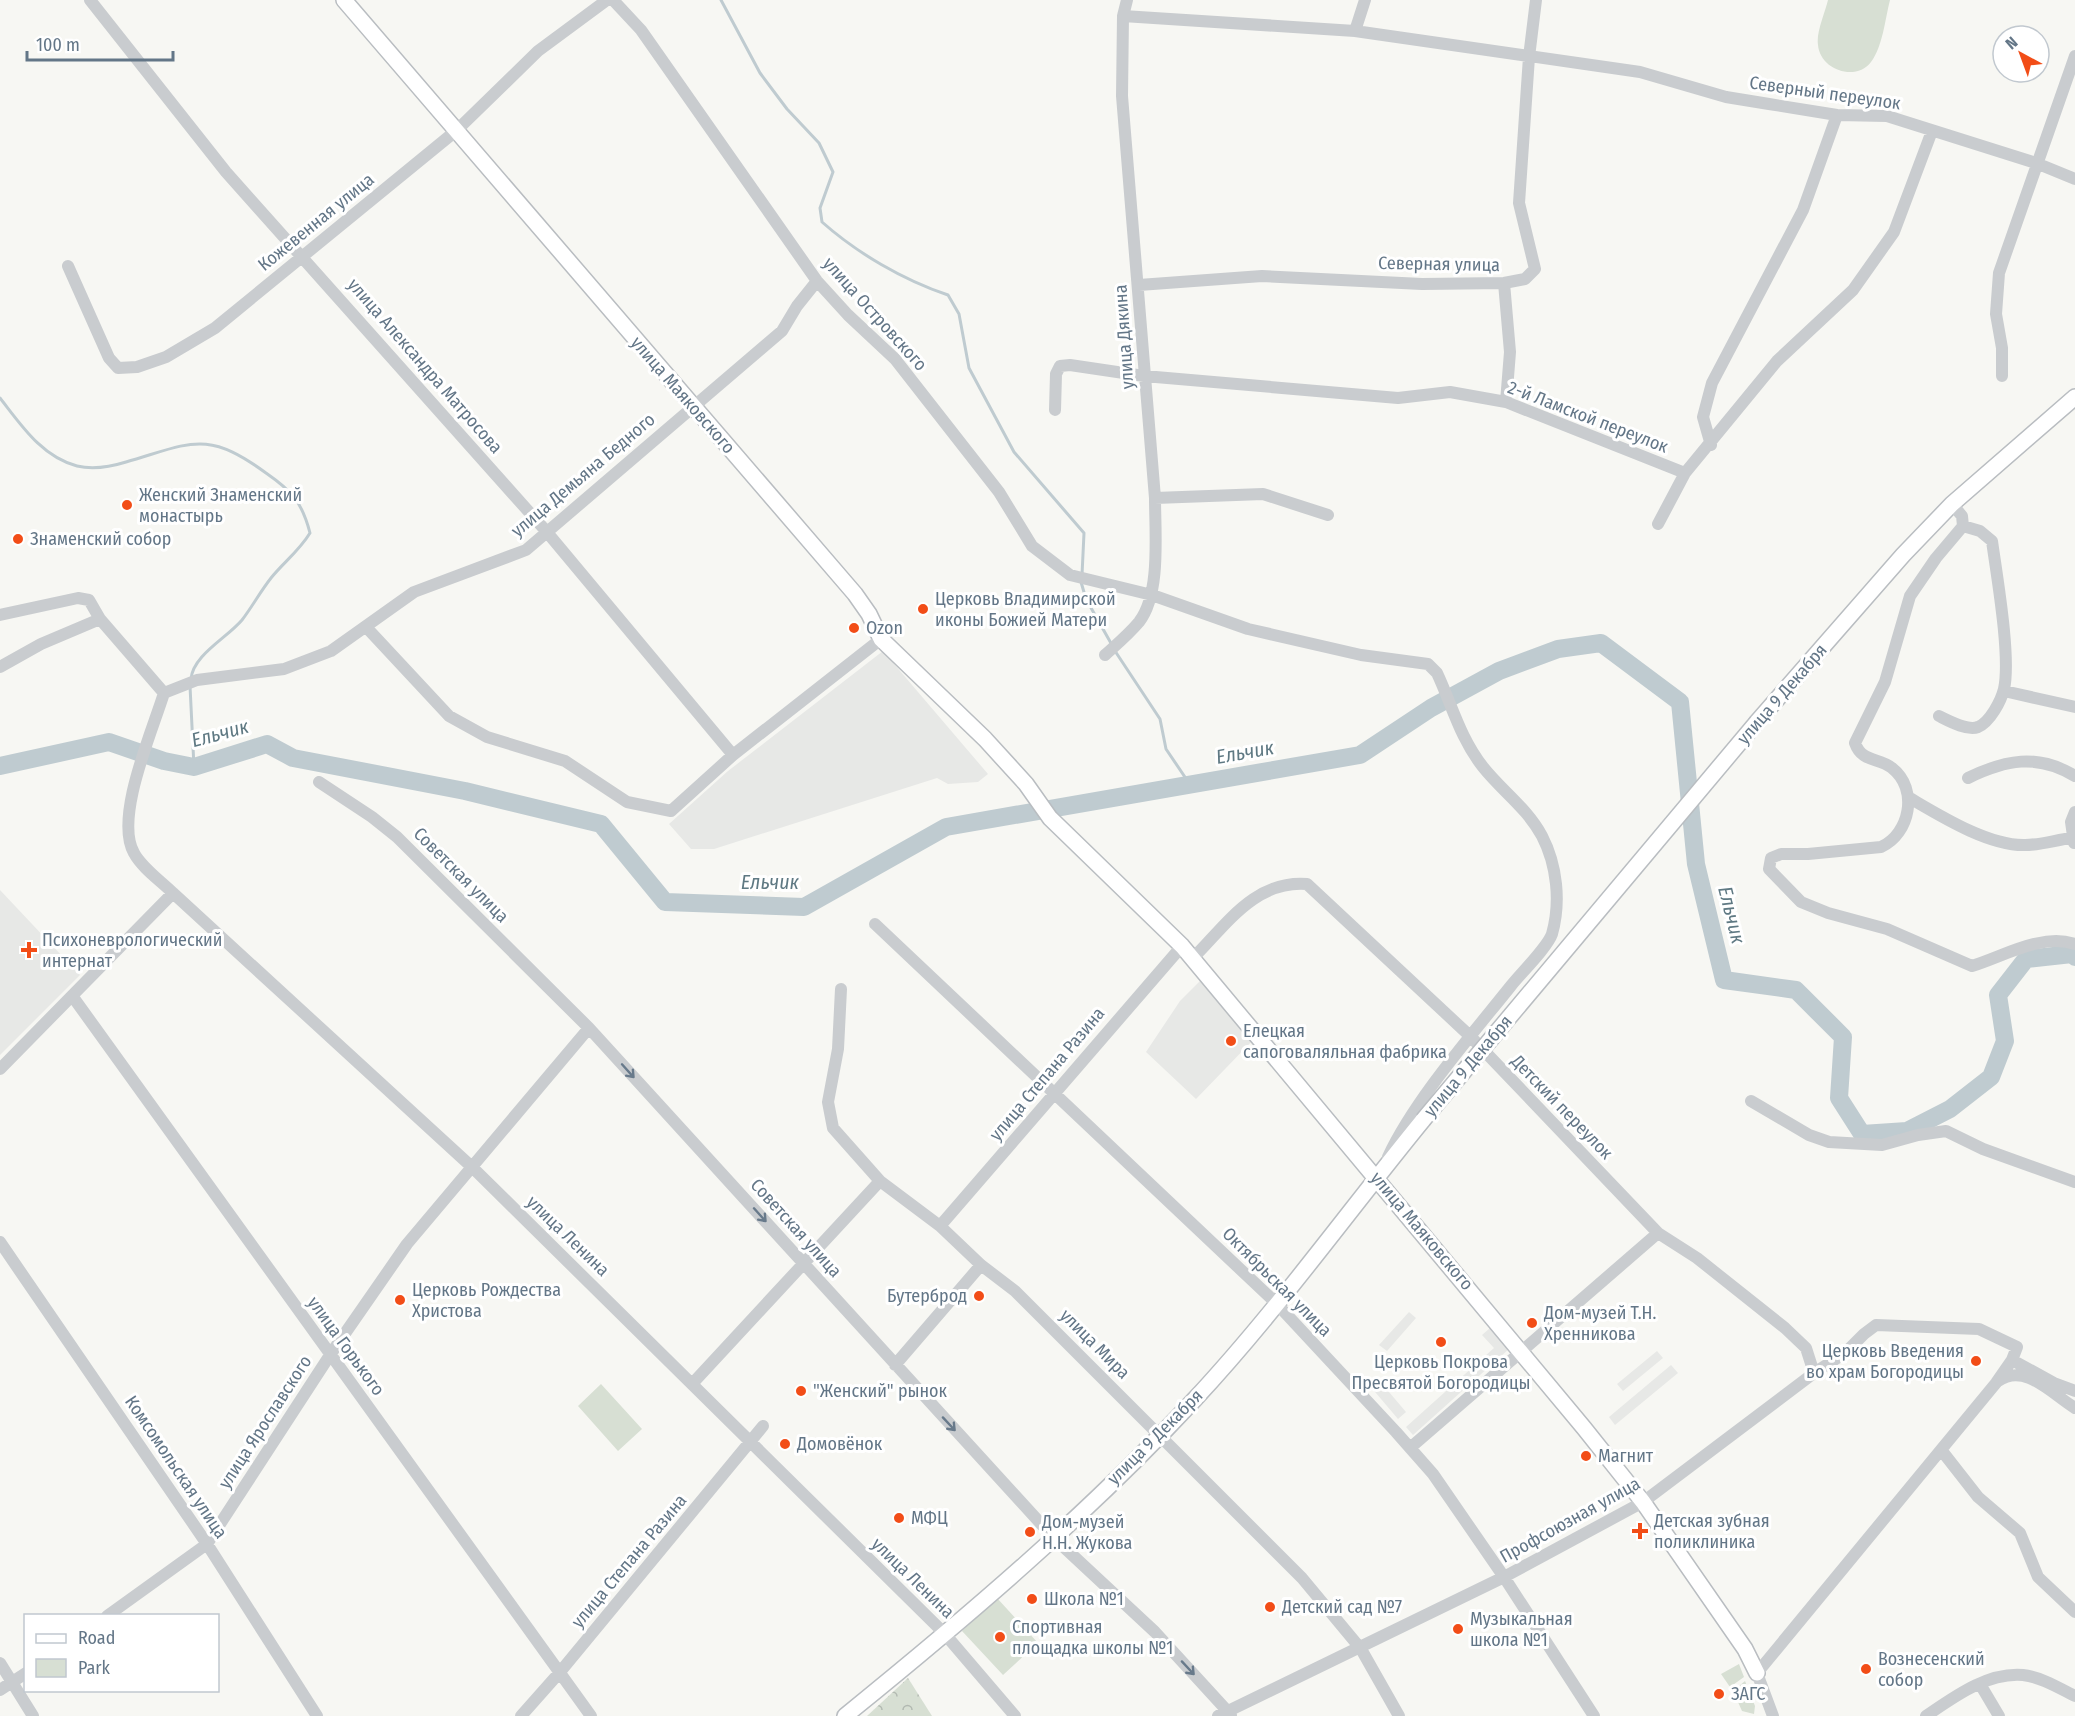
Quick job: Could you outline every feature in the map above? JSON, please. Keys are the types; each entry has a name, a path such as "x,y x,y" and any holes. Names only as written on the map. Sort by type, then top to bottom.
{"main road":[{"name":"улица Маяковского","path":"344,0 855,594 869,614 881,639 985,739 1026,784 1050,818 1182,946 1379,1173 1643,1502 1745,1649 1757,1673"},
{"name":"улица 9 Декабря","path":"845,1716 1053,1537 1195,1399 1276,1303 1423,1120 1757,722 1903,555 1952,504 2075,398"}],"street":[{"name":"улица Александра Матросова","path":"90,0 226,172 303,255 546,531 733,755"},
{"name":"Кожевенная улица","path":"68,266 109,358 118,368 137,367 166,357 215,328 457,130 538,51 607,0"},
{"name":"улица Островского","path":"613,0 641,30 817,280 848,315 896,359 999,492 1032,546 1070,575 1152,595 1248,629 1361,655 1428,664 1437,673 1468,745 1484,768 1525,810 1543,837 1554,868 1557,891 1551,935 1470,1036 1399,1134 1379,1173"},
{"name":"улица Дякина","path":"1105,655 1140,621 1152,595 1155,498 1122,96 1123,16 1127,0"},
{"path":"1355,31 1365,0"},
{"name":"Северная улица","path":"1139,285 1262,276 1422,284 1504,283 1525,279 1535,269 1519,203 1529,57 1536,0"},
{"name":"Северный переулок","path":"1123,16 1355,31 1640,72 1726,97 1837,115 1887,116 2036,163 2075,179"},
{"path":"2002,376 2002,348 1996,314 1999,273 2075,56"},
{"path":"1711,445 1703,417 1712,383 1803,210 1837,115"},
{"path":"1658,524 1686,473 1777,361 1853,290 1894,232 1932,131"},
{"name":"улица Демьяна Бедного","path":"164,693 197,680 284,669 331,651 367,628 414,592 526,550 782,331 817,280"},
{"path":"1504,283 1510,352 1506,402"},
{"name":"2-й Ламской переулок","path":"1055,410 1056,374 1060,366 1070,364 1144,376 1398,398 1450,392 1506,402 1686,473"},
{"path":"1155,498 1263,494 1328,515"},
{"path":"1952,504 1962,516 1963,526 1936,558 1910,596 1885,682 1855,743 1863,757 1891,766 1899,775 1908,797 1908,814 1900,831 1892,842 1881,847 1781,854 1771,858 1769,870 1801,902 1828,913 1887,928 1972,966 2059,939 2075,944"},
{"path":"1939,717 1976,728 1986,722 2004,691 2004,644 1992,542 1980,531 1963,526"},
{"path":"0,615 78,598 89,600 100,619 164,693"},
{"path":"0,667 41,644 100,619"},
{"path":"367,628 449,716 488,737 565,761 627,802 671,811 733,755 881,639"},
{"path":"2004,691 2075,707"},
{"name":"улица Ленина","path":"164,693 136,778 126,826 134,854 173,893 472,1168 944,1633 1015,1716"},
{"path":"1968,778 1993,766 2024,761 2059,766 2075,776"},
{"name":"Советская улица","path":"319,782 372,817 397,837 589,1028 1053,1537 1155,1632 1226,1714"},
{"path":"1908,797 1941,816 2008,844 2026,845 2073,841 2075,812"},
{"name":"Детский переулок","path":"1193,958 1256,895 1292,883 1307,884 1470,1036 1659,1233 1697,1258 1785,1328 1806,1348 1814,1373"},
{"path":"0,1069 173,893"},
{"name":"Октябрьская улица","path":"874,924 1276,1303 1410,1448 1432,1474 1504,1577 1594,1716"},
{"name":"улица Степана Разина","path":"940,1226 1182,946"},
{"name":"улица Мира","path":"841,989 838,1049 828,1102 833,1128 879,1182 940,1226 981,1265 1015,1291 1302,1578 1361,1649 1399,1716"},
{"name":"улица Горького","path":"73,997 591,1716"},
{"name":"улица Ярославского","path":"110,1614 207,1544 330,1355 407,1244 589,1028"},
{"path":"1751,1101 1809,1135 1829,1142 1882,1145 1918,1135 1946,1131 1983,1149 2075,1182"},
{"path":"692,1384 879,1182"},
{"path":"1410,1448 1659,1233"},
{"name":"Комсомольская улица","path":"0,1242 207,1544 317,1716"},
{"path":"895,1365 981,1265"},
{"name":"Профсоюзная улица","path":"1226,1714 1504,1577 1643,1502 1814,1373 1845,1353 1876,1325 1979,1329 2017,1347 2012,1360"},
{"path":"1773,1716 1757,1673 1942,1451 2012,1360 2054,1383 2075,1390"},
{"path":"1996,1383 2008,1374 2031,1378 2075,1408"},
{"name":"улица Степана Разина","path":"521,1716 763,1426"},
{"path":"1942,1451 1978,1497 2020,1533 2038,1577 2075,1612"},
{"path":"0,1663 33,1716"},
{"path":"0,1690 24,1674"},
{"path":"1926,1716 1962,1691 2009,1676 2024,1676 2075,1696"},
{"path":"1980,1684 1999,1716"}],"shaded area":[{"path":"883,651 988,774 978,782 948,784 937,778 714,849 691,849 669,824 728,771"},
{"name":"Психоневрологический интернат","path":"0,890 80,975 0,1055"},
{"path":"1203,978 1255,1038 1196,1099 1146,1052 1180,1001"},
{"path":"1409,1312 1416,1318 1387,1351 1379,1345"},
{"path":"1490,1328 1509,1349 1413,1435 1406,1427 1494,1348 1482,1335"},
{"path":"1657,1351 1663,1358 1623,1391 1617,1384"},
{"path":"1671,1365 1678,1373 1615,1425 1609,1417"},
{"path":"1378,1379 1406,1412 1398,1419 1370,1386"}],"green space":[{"path":"1828,0 1890,0 1875,56 1864,68 1848,72 1840,70 1832,67 1820,54 1818,34"},
{"path":"601,1384 642,1429 618,1451 578,1406"},
{"name":"Спортивная площадка школы №1","path":"997,1598 1038,1643 1003,1675 962,1631"},
{"path":"1739,1664 1744,1677 1730,1687 1721,1674"},
{"path":"908,1678 932,1716 867,1716"},
{"path":"1745,1681 1755,1706 1754,1714 1742,1711 1733,1691"}],"waterway":[{"path":"721,0 760,73 787,109 819,143 833,172 820,208 822,222 881,264 914,282 948,295 959,314 969,368 1014,452 1084,533 1082,575"},
{"path":"0,398 33,439 65,462 90,468 108,467 183,446 213,445 245,459 275,479 295,498 310,533 271,578 236,627 198,662 191,679"},
{"path":"1081,582 1086,599 1112,645"},
{"name":"Ельчик","path":"0,766 109,742 164,761 194,767 267,744 293,758 465,791 601,824 665,902 804,907 946,827 1360,755 1431,708 1499,671 1558,649 1601,643 1680,702 1696,864 1724,980 1796,990 1843,1037 1839,1098 1862,1134 1907,1131 1950,1109 1991,1077 2005,1041 1998,995 2026,959 2072,954 2075,957"},
{"path":"1115,651 1160,719 1166,749 1191,786"},
{"path":"190,686 194,767"}],"place":[{"name":"Женский Знаменский монастырь","path":"127,505"},
{"name":"Знаменский собор","path":"18,539"},
{"name":"Церковь Владимирской иконы Божией Матери","path":"923,609"},
{"name":"Ozon","path":"854,628"},
{"name":"Психоневрологический интернат","path":"29,950"},
{"name":"Елецкая сапоговаляльная фабрика","path":"1231,1041"},
{"name":"Бутерброд","path":"979,1296"},
{"name":"Церковь Рождества Христова","path":"400,1300"},
{"name":"Дом-музей Т.Н. Хренникова","path":"1532,1323"},
{"name":"Церковь Покрова Пресвятой Богородицы","path":"1441,1342"},
{"name":"Церковь Введения во храм Богородицы","path":"1976,1361"},
{"name":"\"Женский\" рынок","path":"801,1391"},
{"name":"Домовёнок","path":"785,1444"},
{"name":"Магнит","path":"1586,1456"},
{"name":"МФЦ","path":"899,1518"},
{"name":"Детская зубная поликлиника","path":"1640,1531"},
{"name":"Дом-музей Н.Н. Жукова","path":"1030,1532"},
{"name":"Школа №1","path":"1032,1599"},
{"name":"Детский сад №7","path":"1270,1607"},
{"name":"Музыкальная школа №1","path":"1458,1629"},
{"name":"Спортивная площадка школы №1","path":"1000,1637"},
{"name":"Вознесенский собор","path":"1866,1669"},
{"name":"ЗАГС","path":"1719,1694"}]}
